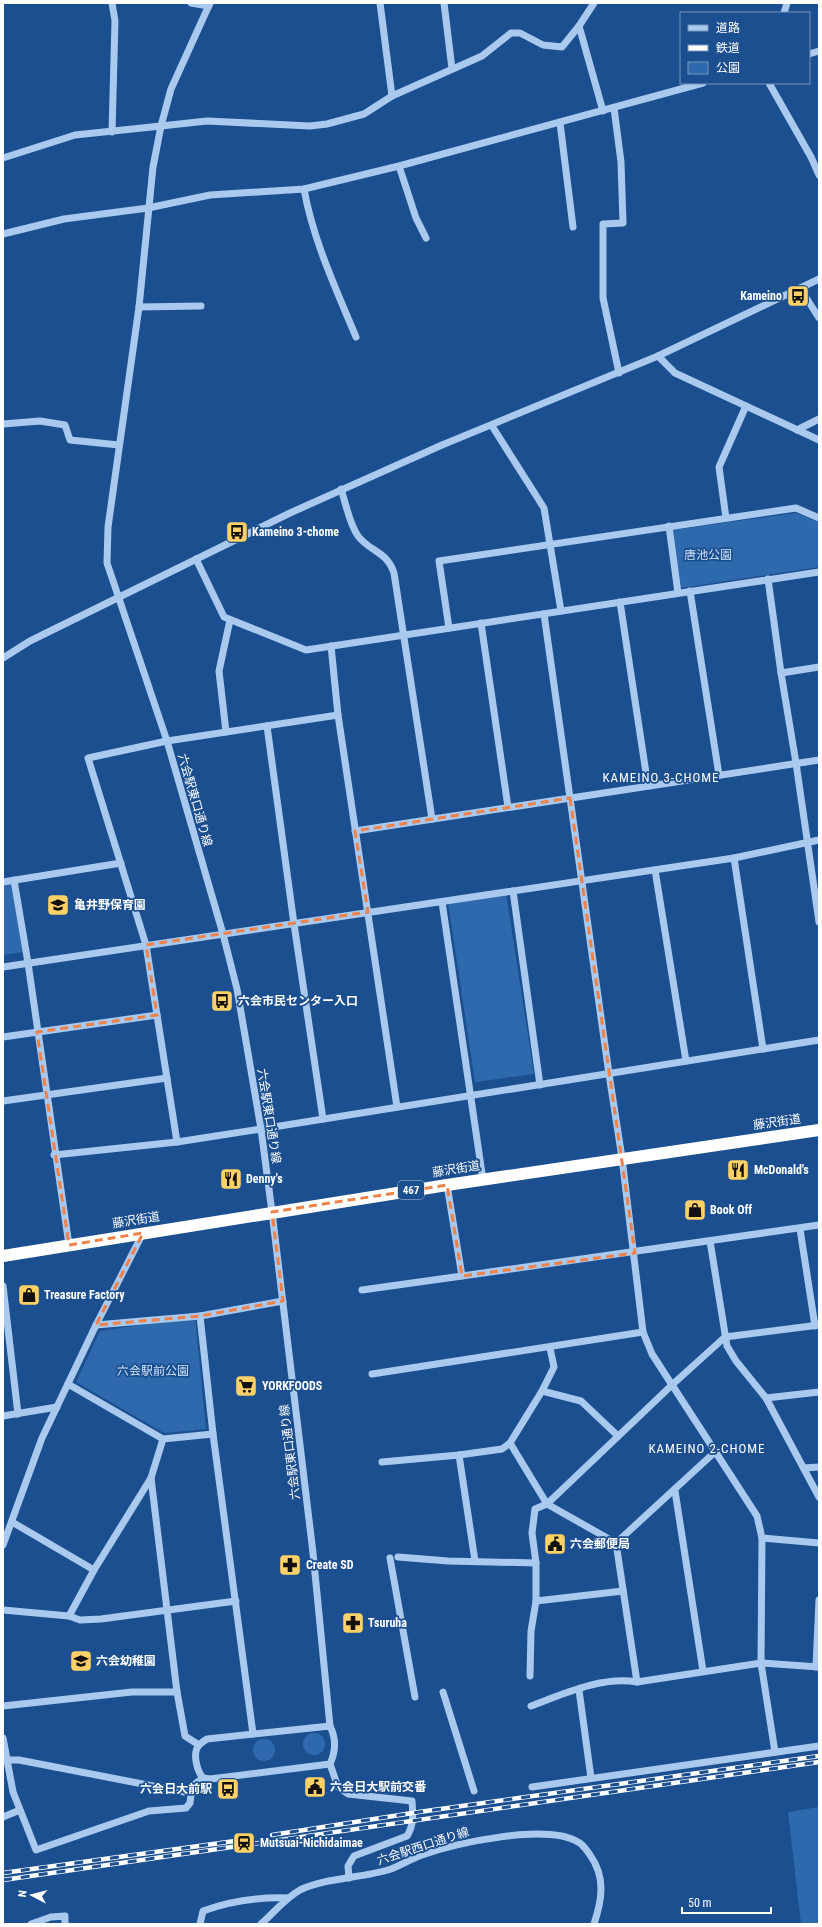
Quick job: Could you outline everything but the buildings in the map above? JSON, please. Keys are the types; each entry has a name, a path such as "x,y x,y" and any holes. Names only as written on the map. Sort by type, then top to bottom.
{"highway":[{"name":"藤沢街道","path":"3,1256 272,1212 622,1158 819,1130"}],"street":[{"path":"112,3 115,21 112,132"},
{"path":"191,3 210,5"},
{"path":"380,3 392,96"},
{"path":"444,3 452,69"},
{"path":"3,158 76,135 207,121 310,126 327,124 364,114 392,96 482,56 512,32 520,33 543,45 562,47 579,26 594,3"},
{"name":"六会駅東口通り線","path":"210,5 171,89 161,126 148,208 139,307 108,527 107,563 167,741 224,934 237,989 261,1129 283,1301 313,1553 315,1592 330,1726 335,1744 333,1757 330,1764"},
{"path":"579,26 603,111"},
{"path":"3,234 64,219 148,208 210,195 304,189 399,166 699,84"},
{"path":"770,84 811,157 819,175"},
{"path":"614,108 621,162 623,223 603,224 603,298 620,373"},
{"path":"560,123 573,228"},
{"path":"399,166 416,218 426,238"},
{"path":"304,189 309,216 329,272 356,337"},
{"path":"3,658 30,641 118,597 341,489 620,373 819,279"},
{"path":"800,288 819,318"},
{"path":"139,307 201,306"},
{"path":"658,356 675,373 819,440"},
{"path":"726,518 719,467 746,406"},
{"path":"797,430 819,419"},
{"path":"3,424 40,421 65,425 70,440 119,445"},
{"path":"492,426 544,508 561,611"},
{"path":"341,489 354,528 359,537 386,557 392,564 432,819"},
{"path":"449,628 439,561 796,508 819,518"},
{"path":"669,526 678,593"},
{"path":"196,559 224,617 306,650 819,572"},
{"path":"768,579 780,673 796,764 819,922"},
{"path":"690,591 719,775"},
{"path":"620,602 648,786"},
{"path":"544,614 622,1158 635,1253 643,1332 652,1354 758,1516 762,1538 761,1663 775,1752"},
{"path":"226,732 220,671 230,620"},
{"path":"481,623 508,807"},
{"path":"331,646 338,715 397,1107"},
{"path":"780,673 819,667"},
{"path":"177,1142 146,945 88,758 167,741 338,715"},
{"path":"267,726 294,924 323,1119"},
{"path":"355,831 819,760"},
{"path":"3,967 734,858 819,840"},
{"path":"734,858 763,1049"},
{"path":"3,882 121,863"},
{"path":"655,870 686,1061"},
{"path":"14,880 28,963 54,1155 69,1245"},
{"path":"513,891 540,1085"},
{"path":"442,902 483,1180"},
{"path":"3,1037 157,1014"},
{"path":"54,1155 177,1142 819,1040"},
{"path":"3,1102 167,1078"},
{"path":"447,1185 462,1276"},
{"path":"362,1290 635,1253 819,1226"},
{"path":"530,1676 531,1631 536,1601 536,1563 532,1534 535,1509 547,1504 673,1384 725,1337 817,1325 800,1229"},
{"path":"3,1543 42,1438 96,1325 143,1233"},
{"path":"710,1241 727,1346 736,1361 766,1398 819,1497"},
{"path":"3,1286 5,1334 18,1414"},
{"path":"96,1325 200,1316 283,1301"},
{"path":"200,1316 213,1434 253,1734"},
{"path":"372,1374 550,1348 643,1332"},
{"path":"382,1462 459,1455 502,1449 510,1442 542,1391 554,1367 550,1348"},
{"path":"68,1384 163,1439 213,1434"},
{"path":"542,1391 581,1401 618,1436"},
{"path":"766,1398 819,1392"},
{"path":"3,1416 57,1407"},
{"path":"69,1616 94,1570 151,1478 163,1439"},
{"path":"510,1442 547,1504 616,1543"},
{"path":"616,1543 716,1451"},
{"path":"459,1455 475,1561"},
{"path":"804,1468 819,1467"},
{"path":"151,1478 177,1692 185,1736 199,1745"},
{"path":"675,1490 703,1671"},
{"path":"12,1522 94,1570"},
{"path":"762,1538 819,1544"},
{"path":"616,1543 637,1682"},
{"path":"415,1697 394,1557 536,1563"},
{"path":"536,1601 623,1591"},
{"path":"531,1706 579,1690 624,1680 637,1682 761,1663 818,1667 819,1600"},
{"path":"3,1610 69,1616 80,1620 100,1619 236,1602"},
{"path":"579,1690 591,1778"},
{"path":"3,1706 132,1692 177,1692"},
{"path":"443,1692 474,1791"},
{"path":"330,1726 207,1739 199,1745 196,1752 198,1772 203,1778 210,1779 330,1764 338,1787 348,1794 412,1801 413,1813 411,1828 407,1836 354,1856 348,1866 349,1878"},
{"path":"3,1738 5,1759 12,1792 36,1850 149,1811 186,1808 190,1803 192,1786"},
{"path":"532,1787 819,1746"},
{"path":"5,1759 184,1792 203,1778"},
{"path":"3,1817 20,1810"},
{"name":"六会駅西口通り線","path":"261,1924 288,1898 308,1887 390,1869 421,1855 477,1840 550,1833 565,1835 580,1842 597,1864 602,1883 600,1907 594,1924"},
{"path":"200,1924 202,1911 220,1904 266,1897 288,1898"},
{"path":"32,1924 52,1917 64,1916 65,1924"}],"highlighted area":[{"path":"570,798 635,1253 462,1276 447,1185 272,1212 283,1301 200,1316 96,1325 143,1233 69,1245 37,1032 157,1015 146,945 368,912 355,831"}],"green space":[{"name":"唐池公園","path":"796,513 819,522 819,567 681,588 673,530"},
{"path":"13,882 23,952 3,955 3,884"},
{"path":"506,893 534,1074 475,1082 448,902"},
{"name":"六会駅前公園","path":"195,1317 206,1429 164,1433 76,1382 100,1331"},
{"path":"314,1733 318,1734 324,1740 324,1748 318,1754 314,1755 310,1754 304,1748 303,1744 304,1740 310,1734"},
{"path":"264,1739 272,1742 275,1750 272,1758 264,1761 256,1758 253,1750 256,1742"},
{"path":"819,1807 819,1924 801,1924 788,1812"}],"railway":[{"path":"272,1835 419,1812 819,1756"},
{"path":"3,1880 819,1762"},
{"path":"3,1873 235,1841"}],"place":[{"name":"Kameino","path":"798,296"},
{"name":"Kameino 3-chome","path":"237,532"},
{"name":"亀井野保育園","path":"58,905"},
{"name":"六会市民センター入口","path":"222,1001"},
{"name":"McDonald's","path":"738,1170"},
{"name":"Denny's","path":"231,1179"},
{"name":"Book Off","path":"695,1210"},
{"name":"Treasure Factory","path":"29,1295"},
{"name":"YORKFOODS","path":"246,1386"},
{"name":"六会郵便局","path":"555,1544"},
{"name":"Create SD","path":"290,1565"},
{"name":"Tsuruha","path":"353,1623"},
{"name":"六会幼稚園","path":"81,1661"},
{"name":"六会日大駅前交番","path":"315,1787"},
{"name":"六会日大前駅","path":"228,1789"},
{"name":"Mutsuai-Nichidaimae","path":"244,1843"}],"district":[{"name":"KAMEINO 3-CHOME","path":"661,777"},
{"name":"KAMEINO 2-CHOME","path":"707,1448"}]}
